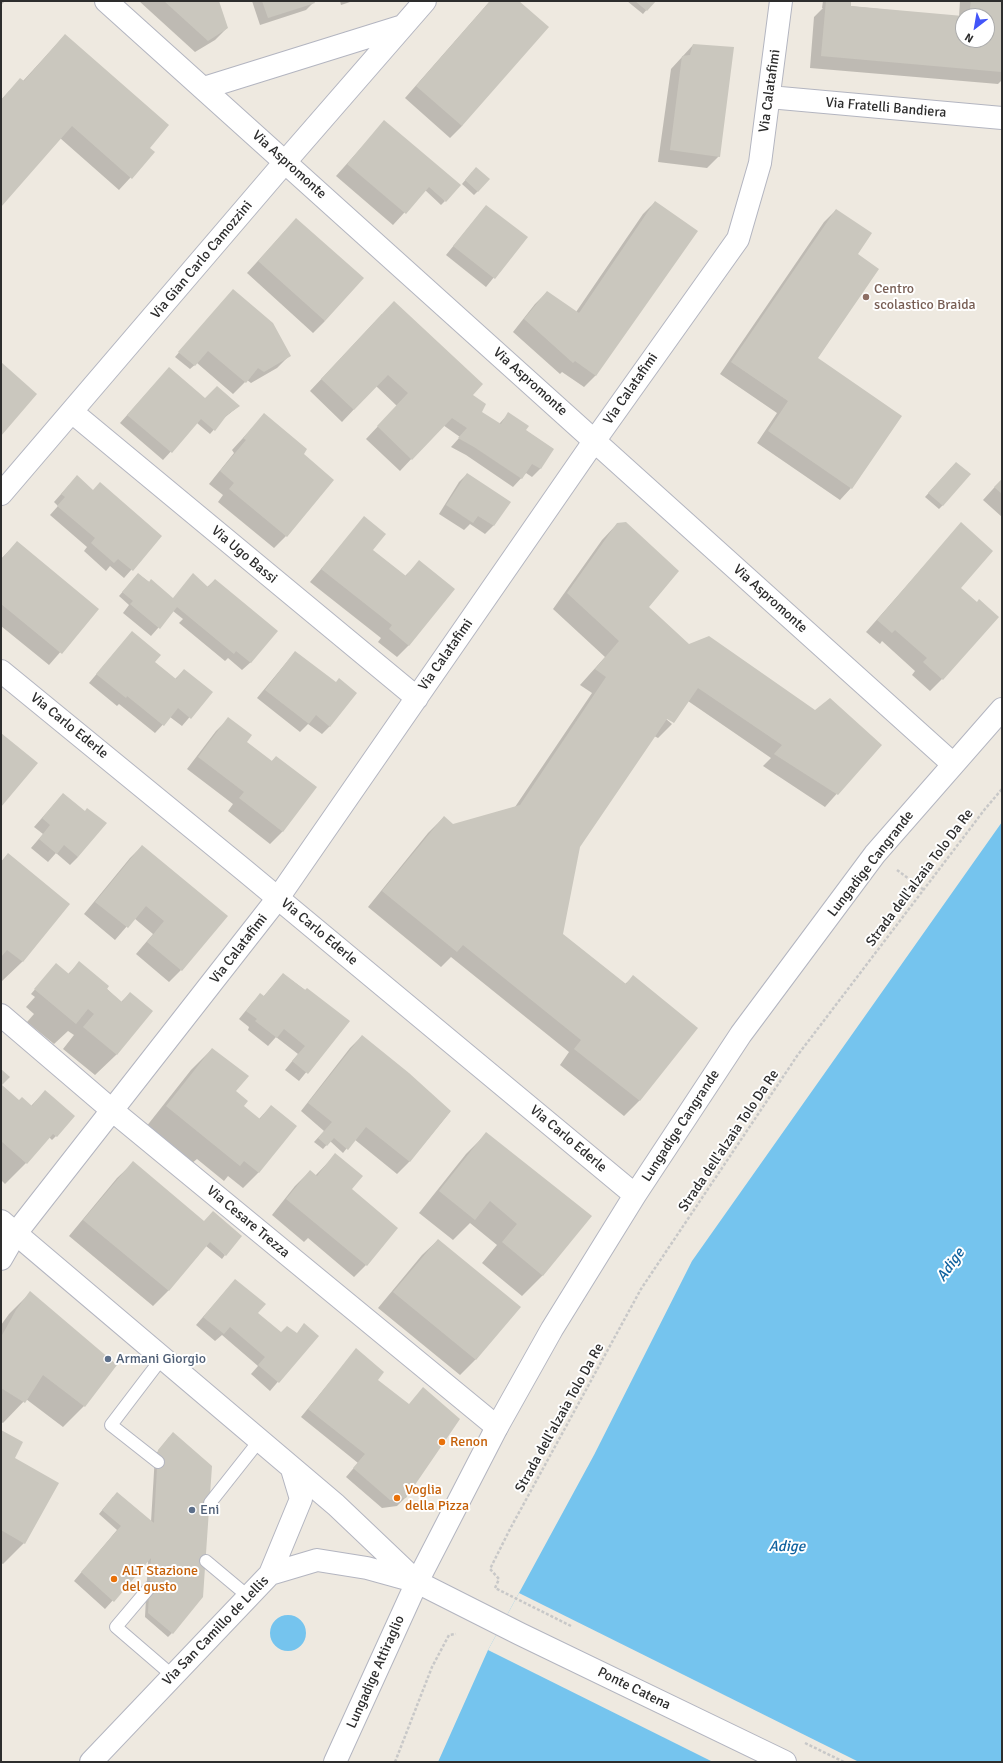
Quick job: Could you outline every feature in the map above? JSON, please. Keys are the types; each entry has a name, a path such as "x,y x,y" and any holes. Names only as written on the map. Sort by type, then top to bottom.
{"street":[{"name":"Via Aspromonte","path":"106,1 595,440 952,764"},
{"name":"Via Gian Carlo Camozzini","path":"1,494 425,1"},
{"name":"Via Calatafimi","path":"1,1259 8,1227 113,1111 278,898 595,440 738,239 760,163 781,1"},
{"path":"204,88 404,26"},
{"name":"Via Fratelli Bandiera","path":"769,97 1002,118"},
{"name":"Via Ugo Bassi","path":"72,412 417,698"},
{"name":"Via Carlo Ederle","path":"1,671 278,898 635,1195"},
{"name":"Lungadige Cangrande","path":"417,1582 497,1428 552,1329 635,1195 741,1034 875,854 952,764 1002,709"},
{"name":"Via Cesare Trezza","path":"1,1015 113,1111 497,1428"},
{"path":"8,1227 336,1505 417,1582"},
{"path":"270,1574 301,1499 292,1469"},
{"name":"Via San Camillo de Lellis","path":"91,1762 270,1574 317,1560 367,1568 417,1582"},
{"name":"Ponte Catena","path":"417,1582 785,1762"},
{"name":"Lungadige Attiraglio","path":"335,1762 417,1582"}],"lane":[{"path":"158,1462 111,1425 162,1358"},
{"path":"210,1503 259,1441"},
{"path":"206,1561 249,1597"},
{"path":"149,1588 116,1627 173,1676"}],"path":[{"name":"Strada dell'alzaia Tolo Da Re","path":"495,1588 499,1578 490,1569 510,1529 641,1289 797,1056 1002,789"},
{"path":"875,854 924,890"},
{"path":"395,1762 432,1667 449,1635 460,1633"}],"water":[{"name":"Adige","path":"1002,822 1002,1762 438,1762 488,1650 594,1455 692,1261"},
{"path":"292,1615 301,1620 305,1626 305,1640 301,1646 292,1651 284,1651 275,1646 271,1640 270,1629 275,1620 281,1616"}],"pier":[{"path":"519,1593 859,1762 713,1762 488,1650"}],"building":[{"path":"164,1 219,1 228,28 208,41"},
{"path":"262,1 314,1 315,3 268,18"},
{"path":"490,1 519,1 549,27 462,126 416,86"},
{"path":"635,1 656,1 647,11"},
{"path":"826,1 851,1 851,6 955,15 955,48 995,48 995,8 970,8 971,1 1002,1 1002,72 821,56"},
{"path":"65,34 169,125 150,148 155,152 132,179 72,126 1,207 1,100 20,78 24,81"},
{"path":"693,44 734,47 720,157 670,150 682,56 690,55"},
{"path":"384,120 461,185 446,202 429,187 406,214 347,164"},
{"path":"476,167 490,179 478,192 465,180"},
{"path":"655,201 698,231 596,376 575,361 573,363 524,319 547,291 579,313"},
{"path":"486,205 528,237 495,279 453,246"},
{"path":"836,209 872,233 858,254 879,269 818,358 902,416 852,489 768,431 788,401 731,362"},
{"path":"296,218 364,278 325,321 258,261"},
{"path":"233,289 273,323 291,356 264,372 258,368 246,383 208,351 195,366 178,352"},
{"path":"394,301 483,384 473,395 486,404 482,412 501,424 508,412 529,426 526,430 554,449 541,469 532,464 522,479 458,438 467,428 452,418 412,460 377,426 408,393 388,375 354,410 321,379"},
{"path":"1,362 37,394 1,436"},
{"path":"169,367 205,398 217,386 240,406 227,415 215,431 201,419 172,453 127,415"},
{"path":"264,413 307,449 304,454 334,480 287,537 229,489 234,483 220,471 246,440 243,438"},
{"path":"956,462 971,474 943,506 928,493"},
{"path":"467,473 511,502 494,526 478,516 473,523 446,505"},
{"path":"77,475 93,490 100,482 162,536 133,571 118,559 114,563 91,543 95,538 57,506 65,497 61,494"},
{"path":"1002,479 1002,494 994,487"},
{"path":"364,516 386,534 373,550 406,576 419,560 455,589 409,646 389,629 392,625 321,569"},
{"path":"626,522 679,571 649,607 689,644 709,636 815,710 830,698 882,745 838,795 774,754 782,745 698,688 674,723 667,719 580,847 563,934 626,984 633,975 698,1028 640,1101 574,1049 581,1040 463,945 457,952 382,891 444,816 453,824 520,805 606,677 595,669 619,641 567,593 617,523"},
{"path":"961,522 993,551 961,588 977,602 979,599 999,617 943,680 923,662 927,658 895,630 892,633 877,620"},
{"path":"17,541 99,609 62,654 1,604 1,560"},
{"path":"138,573 149,582 151,579 173,598 193,573 208,587 215,579 278,631 251,663 236,651 234,654 177,607 160,629 130,604 133,601 122,592"},
{"path":"132,631 161,655 155,662 176,679 184,669 213,692 191,719 178,708 164,726 127,696 126,698 96,674"},
{"path":"295,651 336,682 339,678 357,693 330,727 316,715 309,724 265,690"},
{"path":"228,717 252,735 247,742 272,761 276,756 317,787 283,832 239,798 244,792 198,757"},
{"path":"1,733 38,763 1,807"},
{"path":"63,793 85,811 87,808 107,823 78,857 64,845 57,854 39,839 50,825 42,818"},
{"path":"142,845 228,916 182,971 147,942 164,921 146,906 128,928 95,902"},
{"path":"8,853 70,904 23,962 7,950 1,957 1,862"},
{"path":"79,961 109,986 107,989 122,1002 130,992 153,1011 117,1055 83,1027 94,1014 88,1009 76,1024 34,989 56,963 69,974"},
{"path":"283,973 305,990 307,988 350,1021 308,1074 292,1061 305,1046 284,1029 277,1038 255,1021 257,1019 246,1011 260,993 264,996"},
{"path":"362,1035 409,1073 451,1111 410,1162 366,1127 348,1150 334,1138 327,1146 318,1138 332,1122 308,1103"},
{"path":"212,1048 249,1076 236,1091 248,1101 244,1106 260,1119 271,1105 297,1126 259,1173 244,1161 240,1166 166,1106"},
{"path":"1,1069 10,1077 2,1085 19,1100 22,1097 32,1106 45,1090 75,1116 57,1137 53,1134 27,1164 1,1141"},
{"path":"486,1132 592,1216 543,1276 502,1242 517,1224 490,1201 475,1220 439,1191"},
{"path":"335,1153 363,1176 352,1189 398,1228 367,1266 286,1199 310,1170 317,1176"},
{"path":"133,1161 204,1221 213,1211 242,1236 226,1256 210,1242 169,1291 83,1220"},
{"path":"438,1239 521,1307 476,1360 393,1292"},
{"path":"235,1279 266,1304 258,1313 281,1332 287,1326 297,1333 304,1323 319,1336 279,1383 258,1365 265,1357 230,1327 224,1334 203,1317"},
{"path":"30,1291 117,1365 85,1407 43,1375 25,1403 1,1388 1,1337 16,1310"},
{"path":"356,1348 384,1372 378,1380 409,1404 423,1387 460,1419 406,1498 390,1500 353,1468 365,1454 308,1409"},
{"path":"1,1430 23,1442 15,1458 59,1483 25,1544 1,1530"},
{"path":"173,1432 212,1466 203,1597 173,1634 148,1613 151,1558 114,1602 81,1572 121,1526 102,1510 117,1492 154,1523 158,1450"}],"place":[{"name":"Centro scolastico Braida","path":"866,297"},
{"name":"Armani Giorgio","path":"108,1359"},
{"name":"Renon","path":"442,1442"},
{"name":"Voglia della Pizza","path":"397,1498"},
{"name":"Eni","path":"192,1510"},
{"name":"ALT Stazione del gusto","path":"114,1579"}]}
